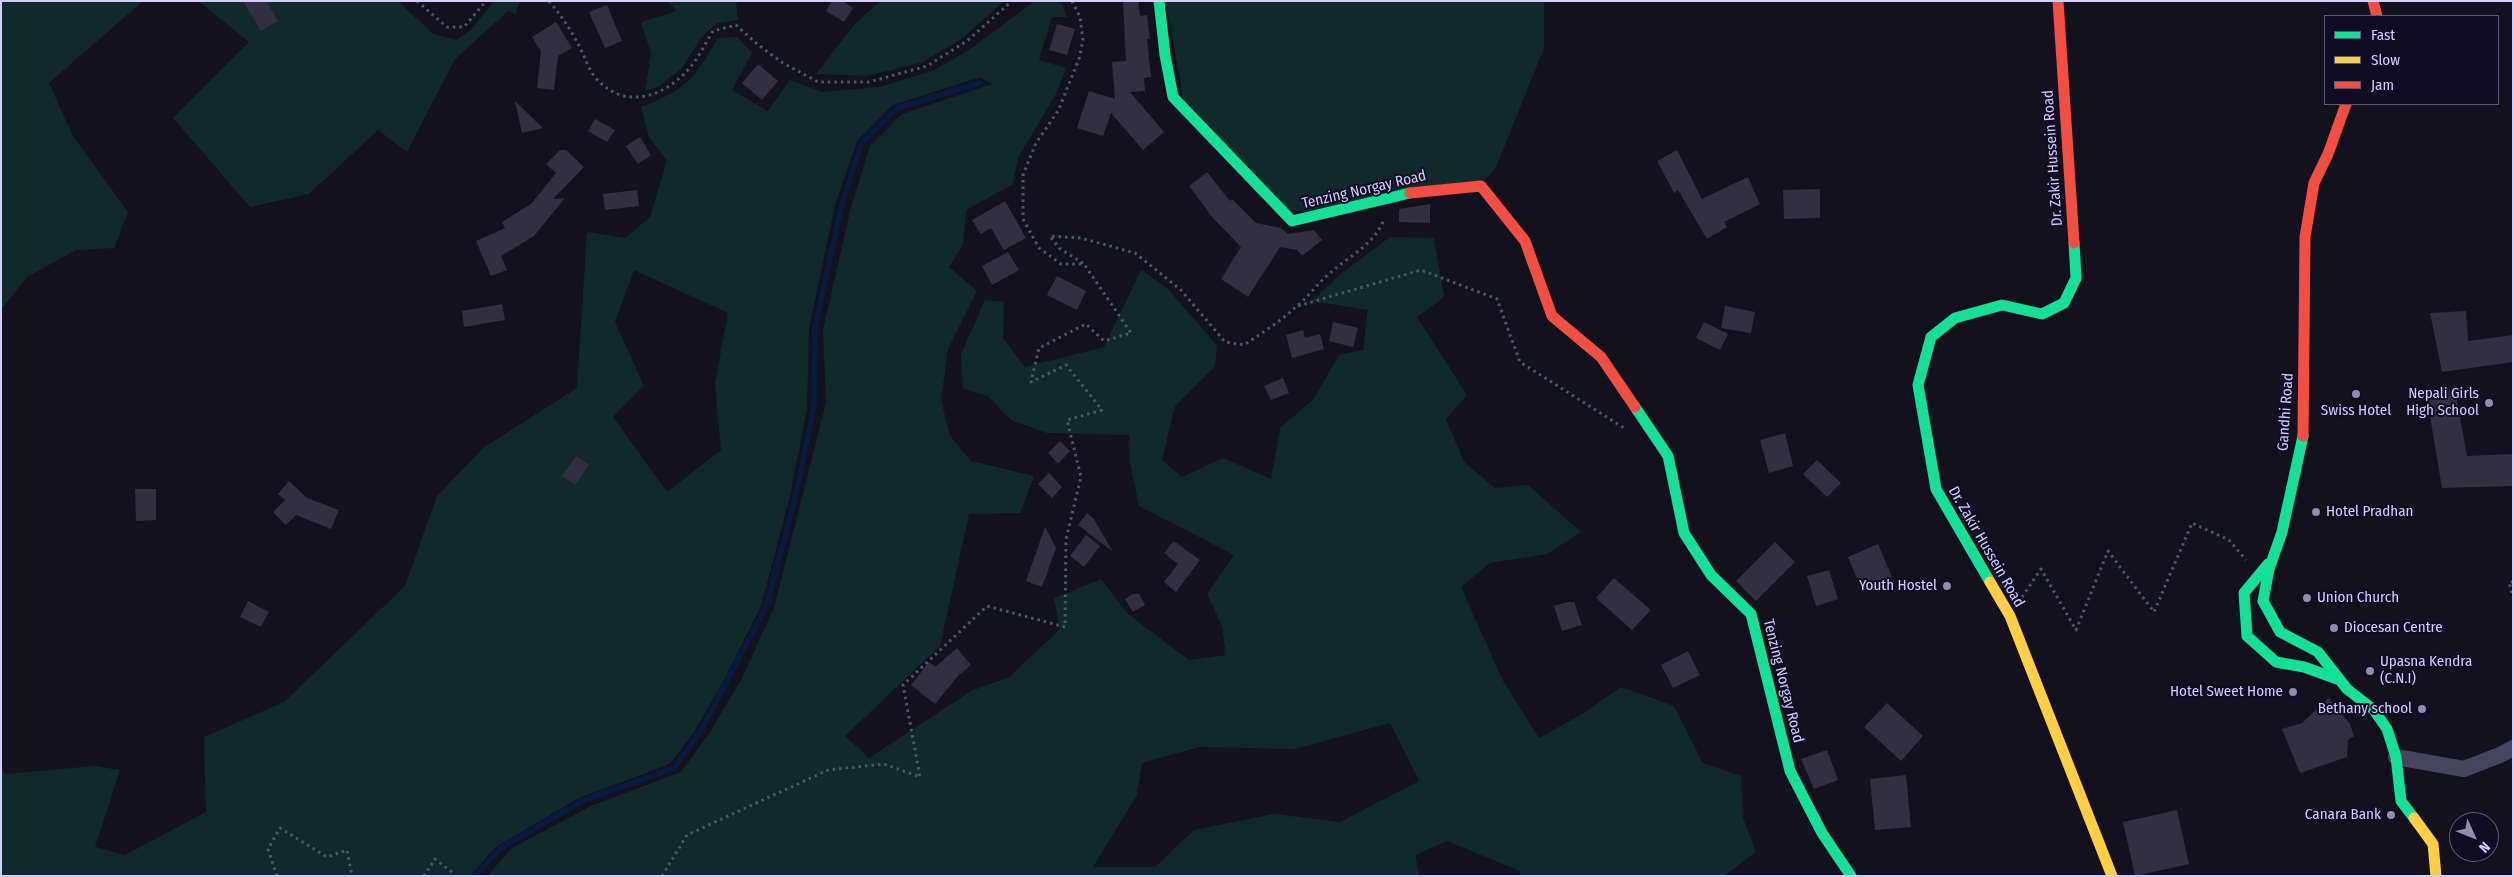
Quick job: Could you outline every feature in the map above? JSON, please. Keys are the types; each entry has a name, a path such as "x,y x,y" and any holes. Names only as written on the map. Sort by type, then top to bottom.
{"street":[{"name":"Tenzing Norgay Road","path":"1159,1 1165,56 1173,97 1292,221 1320,218 1391,198 1445,188 1481,186 1525,241 1552,316 1601,357 1668,456 1684,533 1711,575 1751,614 1790,771 1822,833 1851,876"},
{"name":"Dr. Zakir Hussein Road","path":"2058,1 2076,278 2064,303 2042,314 2002,306 1955,318 1931,337 1918,385 1936,489 2010,616 2112,876"},
{"path":"2373,1 2377,15"},
{"name":"Gandhi Road","path":"2343,684 2318,652 2280,632 2264,600 2272,559 2282,532 2303,439 2305,237 2314,183 2328,154 2346,105"},
{"path":"2272,559 2244,593 2247,636 2276,662 2304,667 2343,684 2374,710 2387,729 2396,757 2400,801 2433,844 2436,876"},
{"path":"2396,757 2464,769 2513,748"}],"path":[{"path":"417,1 447,27 464,27 486,1"},
{"path":"549,1 561,15 578,42 593,74 607,90 633,99 662,90 686,72 713,30 736,25 757,44 783,63 818,82 869,82 927,66 967,41 1012,1"},
{"path":"1072,1 1080,17 1083,40 1079,59 1058,110 1036,142 1023,176 1022,219 1039,248 1060,264 1084,264"},
{"path":"662,876 687,835 828,770 884,764 920,777 903,686 987,606 1065,627 1066,540 1081,476 1067,420 1102,410 1066,365 1031,382 1039,348 1086,324 1104,341 1132,332 1084,264 1059,248 1050,236 1081,238 1135,252 1181,290 1225,342 1244,345 1298,306 1329,273 1362,248 1382,225 1391,198"},
{"path":"1298,306 1421,270 1497,299 1520,362 1626,430"},
{"path":"2010,616 2040,569 2076,630 2108,551 2154,612 2192,523 2229,540 2258,576"},
{"path":"2513,582 2509,582 2513,598"},
{"path":"277,876 268,849 280,828 327,857 347,850 352,876"},
{"path":"424,876 435,859 452,874"}],"green space":[{"path":"1,1 143,1 49,83 73,136 128,212 114,248 76,250 27,277 1,310"},
{"path":"198,1 398,1 433,34 456,40 471,30 494,1 519,1 516,15 508,11 455,59 407,152 378,130 309,194 250,207 173,118 249,42"},
{"path":"667,1 736,1 738,20 717,23 701,38 682,68 659,86 645,91 651,53 641,22 677,11"},
{"path":"880,1 1004,1 963,38 923,62 867,76 816,74 853,26"},
{"path":"1035,1 1055,1 1062,4 1067,17 1052,17 1039,60 1066,68 1056,94 1018,158 1013,184 966,210 963,245 949,267 977,291 948,349 941,400 950,436 971,461 1034,476 1020,513 969,514 940,646 845,736 869,758 971,691 1009,677 1060,629 1054,598 1101,579 1128,614 1189,660 1226,655 1222,626 1207,594 1234,555 1139,506 1130,462 1129,435 1047,433 1011,420 988,396 963,389 961,354 985,300 1004,302 1003,338 1025,367 1104,347 1141,270 1167,288 1217,346 1215,366 1175,406 1162,460 1182,477 1223,458 1271,479 1280,428 1313,400 1339,355 1363,350 1368,310 1312,301 1342,273 1390,237 1434,238 1444,297 1417,317 1467,395 1446,419 1464,462 1495,488 1528,485 1581,532 1547,554 1490,563 1461,587 1502,679 1539,738 1584,713 1621,687 1674,706 1703,763 1741,776 1743,818 1756,852 1724,876 1520,876 1520,871 1447,841 1415,855 1420,876 487,876 512,848 591,806 681,772 710,732 741,680 774,608 826,403 823,330 851,207 870,146 902,114 992,84 980,77 893,105 857,141 835,205 809,329 807,409 789,500 761,606 725,678 696,729 670,764 579,798 496,847 470,876 1,876 1,769 6,774 95,766 120,770 95,847 125,855 206,812 204,737 284,702 405,586 437,496 483,448 577,388 587,232 625,238 650,217 667,161 649,137 641,107 668,95 687,82 718,38 737,37 752,53 732,90 768,111 790,80 822,92 880,87 935,70 970,49","holes":["634,270 728,313 715,383 721,450 667,492 613,417 644,386 615,322","1390,723 1419,781 1340,822 1274,814 1194,830 1155,867 1093,867 1137,795 1142,763 1199,747 1295,749"]},
{"path":"1166,1 1544,1 1544,48 1497,165 1491,174 1482,181 1314,213 1289,210 1183,98"}],"building":[{"path":"243,1 266,1 278,21 261,31"},
{"path":"832,1 843,1 853,8 844,22 826,11"},
{"path":"1123,1 1138,1 1140,16 1147,15 1150,39 1147,39 1151,77 1144,78 1145,91 1130,92 1164,132 1143,150 1111,113 1103,136 1077,128 1089,91 1115,99 1112,62 1126,61"},
{"path":"607,5 622,41 605,48 589,12"},
{"path":"556,22 572,48 558,56 554,90 537,88 541,51 532,37"},
{"path":"1057,24 1075,29 1067,55 1049,50"},
{"path":"758,64 778,81 762,100 742,83"},
{"path":"515,101 543,128 522,133"},
{"path":"595,119 615,130 607,142 588,131"},
{"path":"640,137 651,155 638,164 626,146"},
{"path":"560,150 566,150 584,167 553,199 565,198 534,236 501,256 507,270 491,276 476,241 505,228 502,222 531,204 556,173 546,164"},
{"path":"1677,150 1702,199 1748,177 1760,204 1724,222 1727,227 1707,239 1678,190 1674,193 1657,161"},
{"path":"1207,172 1230,201 1232,199 1256,223 1281,228 1288,234 1314,230 1322,240 1302,256 1297,250 1280,247 1248,297 1221,279 1241,247 1213,218 1189,186"},
{"path":"1820,189 1820,218 1784,219 1783,190"},
{"path":"637,190 639,206 605,210 603,194"},
{"path":"1005,201 1026,238 1004,250 991,228 981,234 972,220"},
{"path":"1430,204 1430,223 1399,222 1399,209"},
{"path":"1008,252 1019,270 992,285 982,266"},
{"path":"1057,276 1086,291 1077,310 1047,295"},
{"path":"502,304 505,320 464,327 462,311"},
{"path":"1725,306 1755,312 1751,333 1721,328"},
{"name":"Nepali Girls High School","path":"2466,311 2468,341 2513,335 2513,362 2442,372 2430,313"},
{"path":"1333,322 1358,328 1353,347 1329,341"},
{"path":"1704,322 1728,334 1720,350 1696,338"},
{"path":"1303,330 1305,338 1320,334 1324,349 1292,358 1286,335"},
{"path":"1283,378 1289,393 1271,400 1264,386"},
{"name":"Nepali Girls High School","path":"2455,390 2467,456 2513,454 2513,486 2442,488 2426,392"},
{"path":"1785,433 1793,466 1769,473 1760,440"},
{"path":"1060,441 1070,451 1058,464 1048,453"},
{"path":"576,456 589,465 575,485 562,476"},
{"path":"1817,460 1841,483 1827,497 1803,474"},
{"path":"1049,473 1062,487 1052,498 1038,484"},
{"path":"289,481 307,498 339,510 331,529 296,515 286,525 273,512 285,500 278,494"},
{"path":"135,489 156,489 156,520 136,521"},
{"path":"1087,513 1094,519 1113,552 1078,525"},
{"path":"1045,527 1056,548 1042,587 1026,581"},
{"path":"1086,535 1100,546 1084,567 1070,556"},
{"path":"1174,541 1200,560 1176,592 1164,582 1178,564 1164,553"},
{"path":"1775,542 1795,562 1756,601 1736,581"},
{"path":"1878,544 1892,577 1862,590 1848,557"},
{"path":"1829,570 1838,599 1816,606 1807,576"},
{"path":"1614,578 1651,610 1632,630 1596,598"},
{"path":"1133,594 1139,594 1145,605 1133,612 1125,599"},
{"path":"248,601 269,612 261,627 240,617"},
{"path":"1574,602 1582,625 1562,631 1554,606"},
{"path":"957,648 971,665 958,676 935,704 911,685 929,662 935,667"},
{"path":"1688,651 1700,675 1673,688 1661,665"},
{"path":"2329,698 2350,724 2354,736 2348,740 2347,757 2300,773 2282,729 2302,723"},
{"path":"1887,703 1923,736 1901,761 1864,727"},
{"path":"1827,750 1838,780 1814,789 1801,759"},
{"path":"1906,775 1911,827 1875,830 1870,779"},
{"path":"2177,810 2189,864 2135,876 2123,822"}],"waterway":[{"path":"475,876 502,847 584,800 674,768 701,730 766,607 795,498 814,407 815,328 842,204 862,142 897,108 980,83"}],"traffic: fast":[{"path":"1159,1 1165,55 1173,97 1292,221 1410,193"},
{"path":"1990,582 1936,489 1918,385 1931,337 1955,318 2002,305 2042,314 2064,303 2076,278 2074,243"},
{"path":"1635,407 1668,456 1684,533 1711,575 1751,614 1790,771 1822,833 1851,876"},
{"path":"2303,436 2282,532 2269,569 2263,601 2280,632 2318,652 2347,689 2374,710 2387,729 2396,757 2401,801 2414,818"},
{"path":"2268,564 2244,593 2247,636 2276,662 2304,667 2340,680"}],"traffic: slow":[{"path":"1990,582 2010,616 2112,876"},
{"path":"2414,818 2433,844 2436,876"}],"traffic: jam":[{"path":"2058,1 2074,243"},
{"path":"2373,1 2377,15"},
{"path":"2303,436 2305,237 2314,183 2328,154 2346,105"},
{"path":"1410,193 1481,186 1525,241 1552,316 1601,357 1635,407"}],"place":[{"name":"Swiss Hotel","path":"2356,394"},
{"name":"Nepali Girls High School","path":"2489,403"},
{"name":"Hotel Pradhan","path":"2316,512"},
{"name":"Youth Hostel","path":"1947,586"},
{"name":"Union Church","path":"2307,598"},
{"name":"Diocesan Centre","path":"2334,628"},
{"name":"Upasna Kendra (C.N.I)","path":"2370,671"},
{"name":"Hotel Sweet Home","path":"2293,692"},
{"name":"Bethany school","path":"2422,709"},
{"name":"Canara Bank","path":"2391,815"}]}
